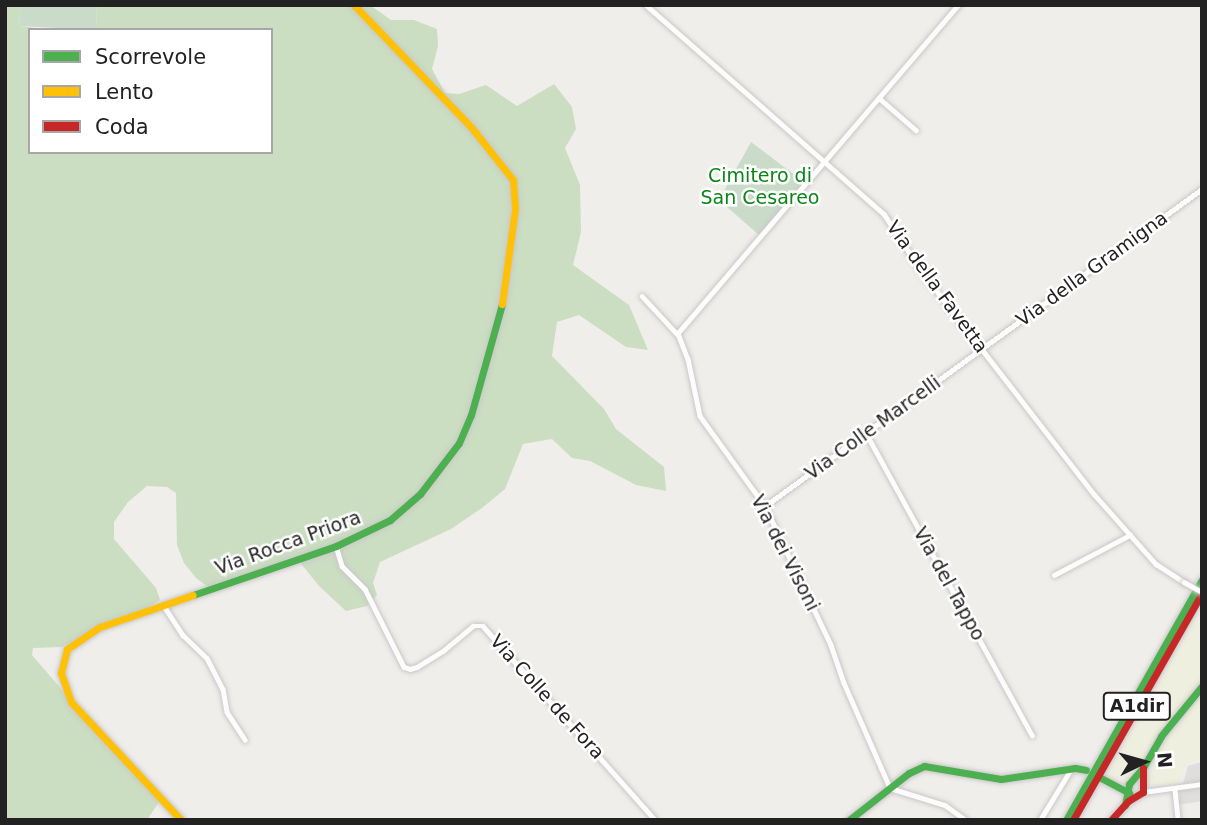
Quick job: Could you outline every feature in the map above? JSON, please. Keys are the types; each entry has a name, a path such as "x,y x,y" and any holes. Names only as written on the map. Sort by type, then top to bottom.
{"main road":[{"name":"Via Rocca Priora","path":"181,820 79,713 67,696 61,676 65,653 75,641 100,627 336,545 390,520 420,494 459,443 471,415 506,290 515,209 513,180 497,157 354,5"},
{"name":"A1dir","path":"1066,820 1202,580"},
{"name":"A1dir","path":"1073,820 1202,592"},
{"path":"1117,786 1130,783 1144,766 1161,736 1202,686"},
{"path":"849,820 910,772 926,766 1001,779 1071,769 1086,770"},
{"path":"1111,820 1138,791 1144,766"},
{"path":"1101,778 1117,786 1138,791"},
{"path":"1130,783 1138,791"}],"street":[{"name":"Via della Favetta","path":"646,5 886,216 915,262 1130,535 1158,566 1202,592"},
{"path":"677,334 958,5"},
{"path":"879,98 916,130"},
{"name":"Via della Gramigna","path":"982,349 1201,192"},
{"name":"Via dei Visoni","path":"642,296 677,334 688,359 700,416 765,506 831,645 844,683 890,788"},
{"name":"Via Colle Marcelli","path":"765,506 982,349"},
{"name":"Via del Tappo","path":"866,433 1032,735"},
{"path":"1054,575 1130,535"},
{"name":"Via Colle de Fora","path":"336,545 342,566 363,586 402,664 410,669 417,667 443,651 473,626 482,625 654,820"},
{"path":"164,606 183,635 207,658 223,689 227,712 245,740"},
{"path":"1040,820 1071,769"},
{"path":"1130,783 1138,780 1138,791 1175,790 1202,784"},
{"path":"890,788 945,805 966,820"},
{"path":"1175,790 1178,820"}],"shaded area":[{"path":"1202,762 1202,801 1177,805 1188,766"}],"green space":[{"path":"5,5 21,5 19,26 36,28 28,28 28,154 273,154 273,28 97,28 96,5 370,5 391,20 414,20 437,29 438,46 432,69 445,93 459,94 486,85 517,106 554,84 572,107 576,129 565,148 580,185 581,232 573,265 629,305 648,350 626,347 579,315 557,322 552,356 604,409 616,429 664,467 666,491 636,485 590,461 572,458 552,439 523,444 505,489 451,529 380,562 373,583 377,595 367,606 346,611 320,587 297,559 211,589 196,578 184,563 177,545 176,493 167,487 147,486 128,502 114,522 114,539 156,588 160,600 139,614 94,630 62,647 33,648 32,655 159,802 147,820 5,820"},
{"path":"21,5 96,5 97,28 19,26"},
{"name":"Cimitero di San Cesareo","path":"751,142 804,182 759,235 719,200"},
{"path":"1202,619 1202,680 1144,752 1132,776 1118,779 1106,775 1194,621"},
{"path":"1202,694 1202,759 1186,763 1179,783 1146,785 1147,775 1165,742"}],"traffic: fast":[{"path":"193,595 336,546 390,520 420,494 459,443 471,415 502,304"},
{"path":"1066,820 1202,580"},
{"path":"1125,805 1129,784 1144,766 1161,736 1202,686"},
{"path":"849,820 909,773 924,766 1001,779 1075,768 1086,770"},
{"path":"1101,778 1129,793"}],"traffic: slow":[{"path":"354,5 471,127 513,180 515,209 502,304"},
{"path":"181,820 71,702 61,673 67,649 100,627 193,595"}],"traffic: jam":[{"path":"1073,820 1202,593"},
{"path":"1111,820 1128,801 1143,792 1143,768"}]}
